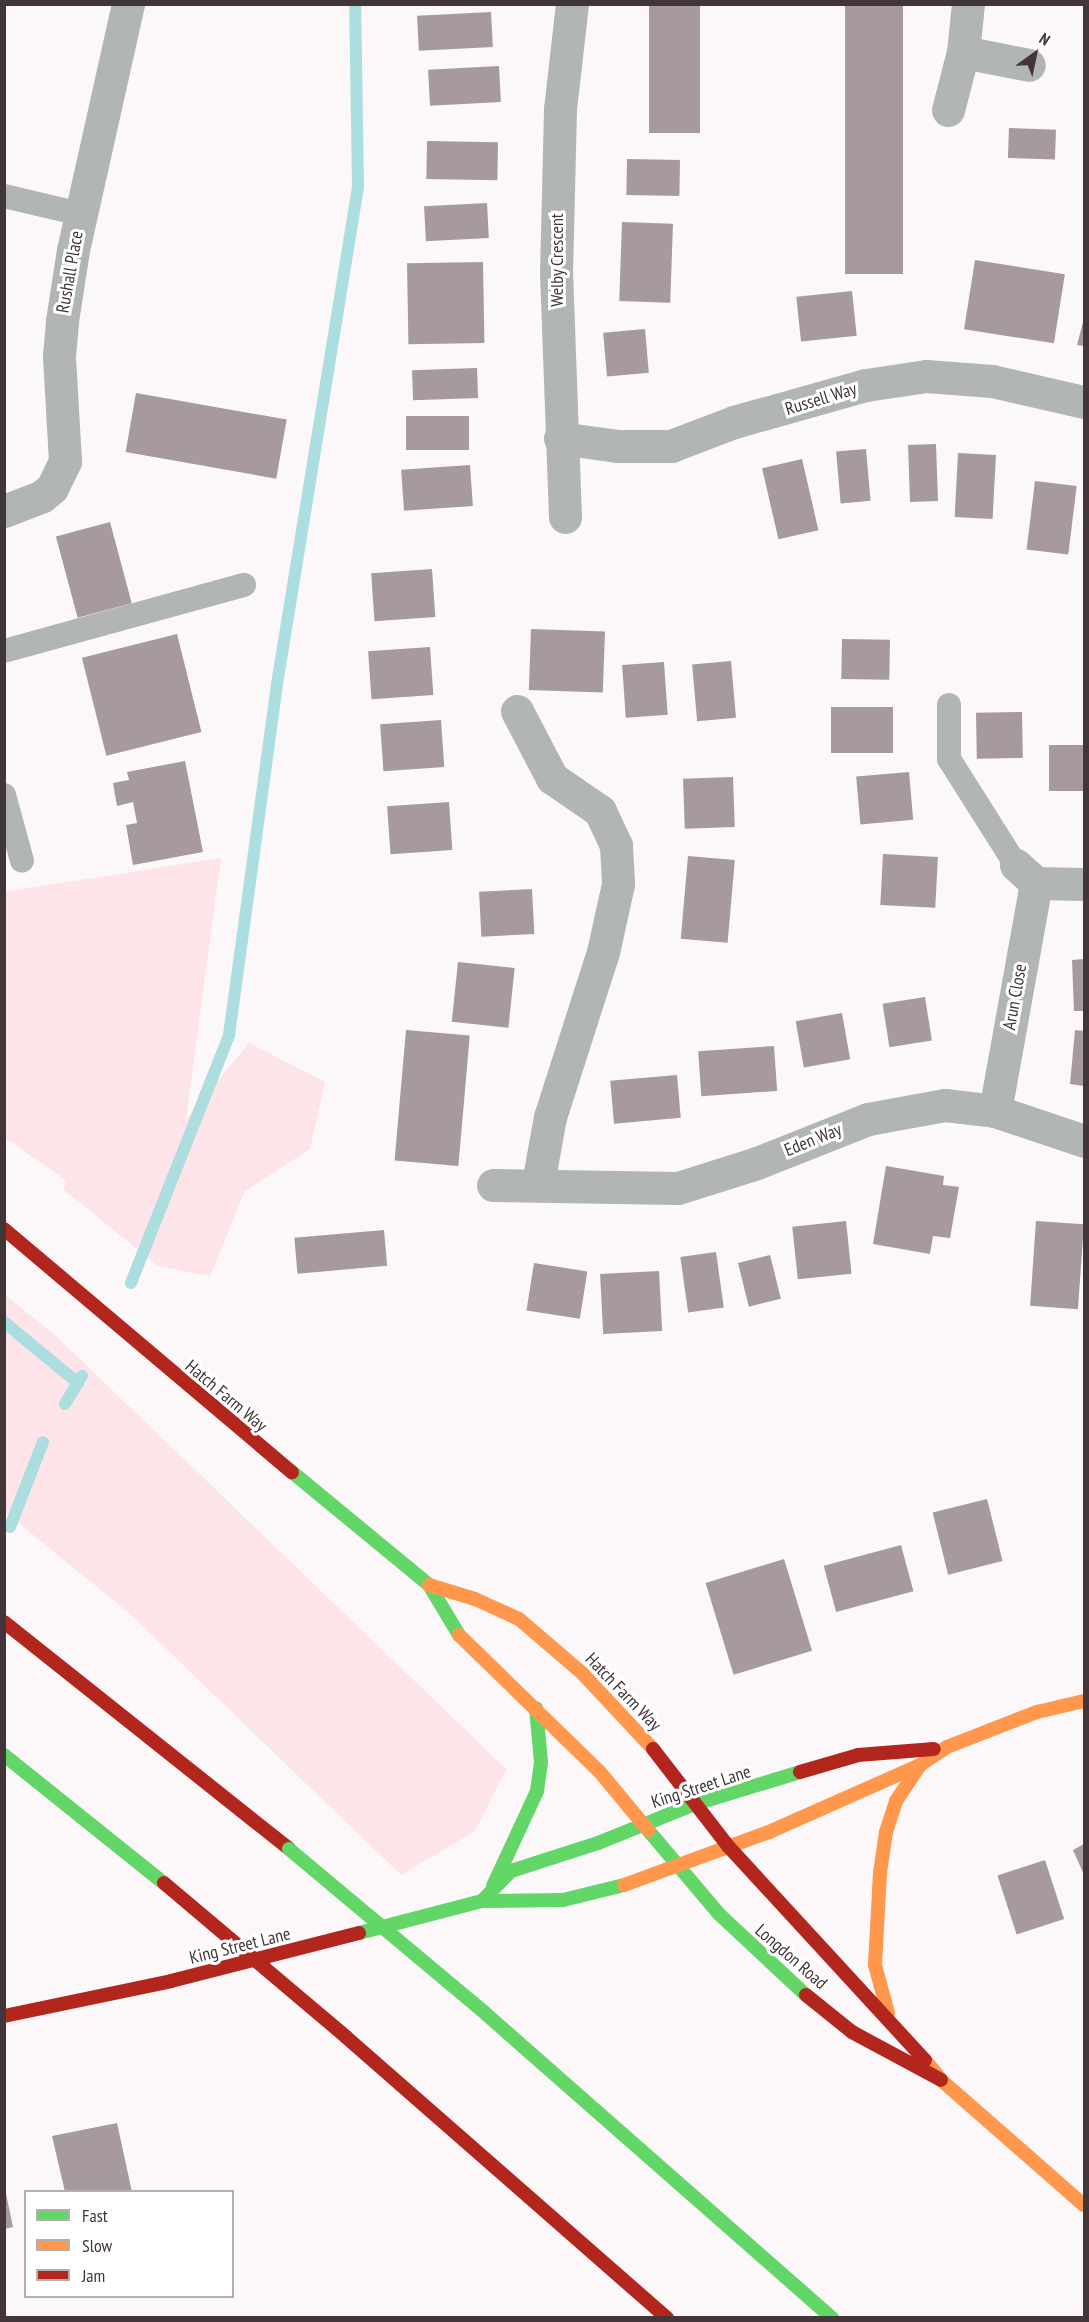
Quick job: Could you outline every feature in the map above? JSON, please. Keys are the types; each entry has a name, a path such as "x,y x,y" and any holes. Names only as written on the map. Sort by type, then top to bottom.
{"main road":[{"name":"Hatch Farm Way","path":"4,1229 169,1372 429,1585 459,1635 537,1708 647,1824"},
{"name":"Hatch Farm Way","path":"429,1585 475,1599 519,1619 550,1645 663,1760 728,1846"},
{"path":"4,1622 289,1849 486,2014 832,2318"},
{"name":"King Street Lane","path":"4,2016 171,1982 482,1901 563,1900 682,1867 920,1766 947,1747 1037,1712 1084,1701"},
{"path":"493,1886 537,1791 541,1762 537,1708"},
{"name":"King Street Lane","path":"482,1901 493,1886 511,1871 647,1824 695,1804 858,1755 947,1747"},
{"path":"4,1755 164,1883 346,2037 667,2318"},
{"path":"892,2021 880,1991 875,1965 878,1883 885,1832 896,1801 920,1766"},
{"name":"Longdon Road","path":"647,1824 719,1914 784,1977 852,2032 941,2080"},
{"name":"Longdon Road","path":"728,1846 892,2021 941,2080 1084,2205"}],"street":[{"name":"Rushall Place","path":"4,511 41,497 56,481 65,461 59,356 80,214 128,4"},
{"name":"Welby Crescent","path":"565,517 560,438 556,273 560,109 572,4"},
{"path":"948,110 963,52 968,4"},
{"path":"963,52 1029,65"},
{"name":"Russell Way","path":"560,438 618,446 671,446 734,422 866,385 926,376 992,381 1084,402"},
{"path":"518,711 552,778 600,812 616,845 618,884 603,952 550,1117 538,1183"},
{"path":"1026,874 1084,884"},
{"name":"Arun Close","path":"995,1111 1026,874"},
{"name":"Eden Way","path":"493,1185 538,1183 678,1188 757,1162 868,1119 945,1105 995,1111 1084,1141"}],"lane":[{"path":"4,196 80,214"},
{"path":"4,651 244,585"},
{"path":"949,705 949,759 1026,874"},
{"path":"4,795 22,861"}],"shaded area":[{"path":"221,858 186,1120 249,1043 325,1082 310,1149 245,1191 210,1276 158,1266 63,1189 66,1180 5,1138 4,892"},
{"path":"5,1295 56,1336 506,1769 475,1831 401,1875 129,1613 5,1512"}],"building":[{"path":"649,4 700,4 700,133 649,133"},
{"path":"845,4 903,4 903,274 845,274"},
{"path":"491,12 493,47 419,51 417,16"},
{"path":"499,66 501,102 430,106 428,70"},
{"path":"1009,128 1056,130 1055,160 1008,158"},
{"path":"427,141 498,142 497,180 426,179"},
{"path":"627,159 680,160 679,196 626,195"},
{"path":"487,203 489,238 426,241 424,206"},
{"path":"622,222 673,224 670,303 619,301"},
{"path":"975,260 1065,274 1054,343 964,329"},
{"path":"483,262 484,343 408,344 407,263"},
{"path":"852,291 857,336 801,342 796,297"},
{"path":"1084,318 1084,346 1077,345"},
{"path":"645,329 649,373 607,376 603,333"},
{"path":"477,368 478,398 413,400 412,370"},
{"path":"136,393 287,420 276,479 126,452"},
{"path":"406,416 469,416 469,450 406,450"},
{"path":"936,444 938,501 910,502 908,445"},
{"path":"866,449 871,501 841,503 836,452"},
{"path":"958,453 996,455 993,519 955,517"},
{"path":"802,459 818,530 778,539 762,468"},
{"path":"470,465 473,506 404,511 401,470"},
{"path":"1035,481 1077,486 1068,555 1027,549"},
{"path":"110,522 132,603 78,618 56,536"},
{"path":"432,569 435,617 374,621 371,573"},
{"path":"531,629 605,632 603,693 529,690"},
{"path":"177,634 201,732 106,756 82,658"},
{"path":"842,639 890,640 889,680 841,679"},
{"path":"430,647 433,695 371,699 368,651"},
{"path":"731,661 736,718 697,721 692,664"},
{"path":"664,662 668,715 626,718 622,665"},
{"path":"831,707 893,707 893,753 831,753"},
{"path":"1022,712 1023,758 977,759 976,713"},
{"path":"441,720 444,767 383,771 380,724"},
{"path":"1049,745 1084,745 1084,791 1049,791"},
{"path":"185,761 203,852 133,865 126,825 137,823 133,802 117,806 113,783 129,780 127,772"},
{"path":"909,772 913,820 860,824 856,777"},
{"path":"733,777 735,827 685,829 683,779"},
{"path":"449,802 452,850 390,854 387,806"},
{"path":"883,854 938,857 935,908 880,905"},
{"path":"688,856 735,860 728,943 681,939"},
{"path":"532,889 534,934 481,937 479,892"},
{"path":"1084,959 1084,1011 1074,1011 1072,960"},
{"path":"458,962 515,968 508,1028 452,1022"},
{"path":"925,997 932,1040 889,1047 883,1004"},
{"path":"842,1013 850,1059 804,1067 796,1021"},
{"path":"406,1030 470,1036 458,1166 395,1161"},
{"path":"1075,1030 1084,1031 1084,1086 1070,1084"},
{"path":"774,1046 777,1091 701,1096 698,1051"},
{"path":"677,1075 681,1118 614,1124 610,1081"},
{"path":"886,1166 944,1176 943,1185 959,1187 950,1238 933,1236 930,1254 873,1244"},
{"path":"846,1221 852,1274 798,1279 792,1227"},
{"path":"1036,1221 1084,1224 1078,1309 1030,1306"},
{"path":"384,1230 387,1266 297,1274 294,1238"},
{"path":"716,1252 724,1307 688,1312 680,1257"},
{"path":"770,1255 781,1299 749,1307 738,1263"},
{"path":"534,1263 587,1271 580,1319 526,1310"},
{"path":"659,1271 662,1331 603,1334 600,1274"},
{"path":"987,1499 1002,1561 948,1575 933,1513"},
{"path":"901,1545 913,1591 836,1612 824,1566"},
{"path":"784,1559 812,1651 734,1675 706,1583"},
{"path":"1084,1844 1084,1875 1073,1850"},
{"path":"1045,1860 1064,1919 1017,1934 997,1875"},
{"path":"117,2123 132,2190 65,2190 52,2136"},
{"path":"4,2184 13,2227 4,2229"}],"waterway":[{"path":"131,1283 229,1035 277,684 358,187 355,4"},
{"path":"4,1322 78,1383"},
{"path":"65,1404 82,1376"},
{"path":"10,1527 43,1442"}],"traffic: fast":[{"path":"292,1472 429,1585 459,1635"},
{"path":"493,1886 537,1791 541,1762 536,1708"},
{"path":"4,1755 164,1883"},
{"path":"482,1901 511,1871 598,1843 695,1804 800,1772"},
{"path":"648,1830 719,1914 806,1995"},
{"path":"289,1849 486,2014"},
{"path":"359,1933 482,1901 563,1900 624,1885"},
{"path":"486,2014 832,2318"}],"traffic: slow":[{"path":"429,1585 475,1599 519,1619 582,1673 653,1749"},
{"path":"459,1635 599,1771 648,1830"},
{"path":"624,1885 769,1832 920,1765 947,1747 1037,1712 1084,1701"},
{"path":"888,2013 875,1965 880,1873 886,1832 896,1801 920,1765"},
{"path":"925,2060 941,2080 1084,2205"}],"traffic: jam":[{"path":"4,1229 292,1472"},
{"path":"4,1622 289,1849"},
{"path":"653,1749 728,1846 925,2060"},
{"path":"800,1772 858,1755 934,1749"},
{"path":"164,1883 346,2037"},
{"path":"4,2016 171,1981 359,1933"},
{"path":"806,1995 852,2032 941,2080"},
{"path":"346,2037 667,2318"}]}
